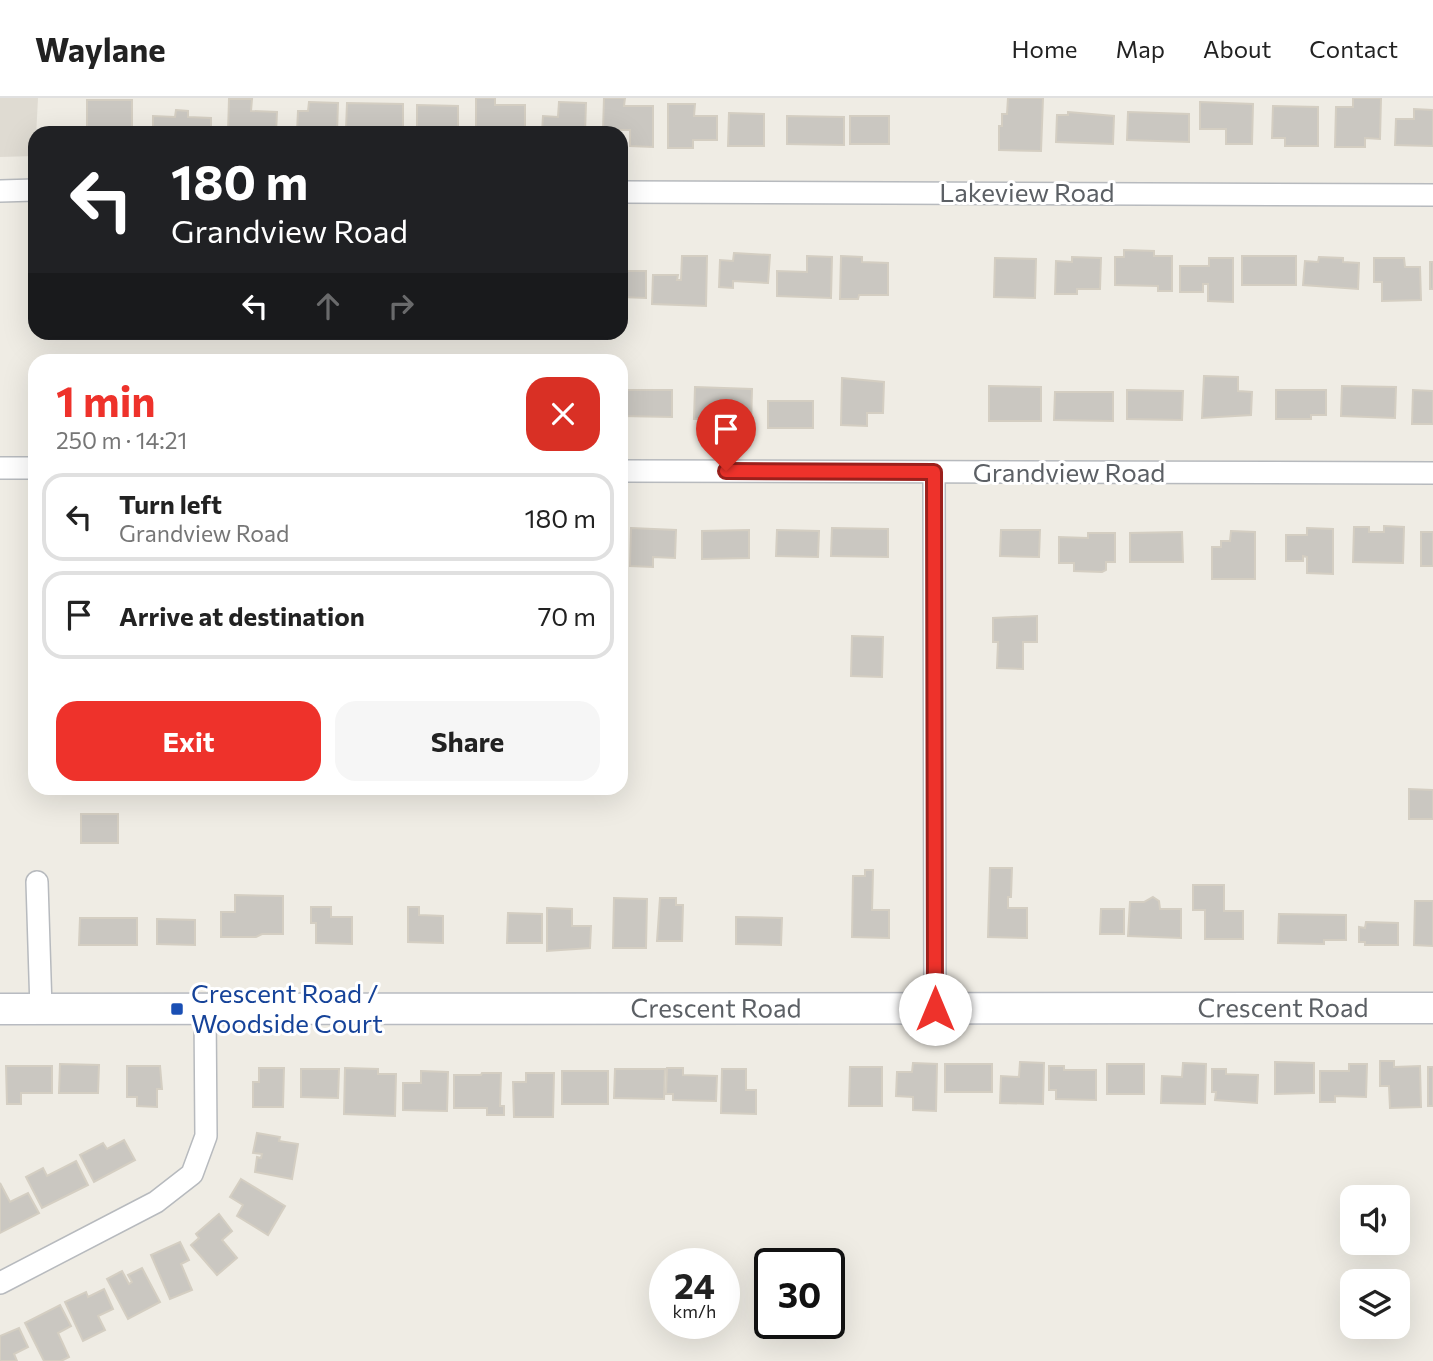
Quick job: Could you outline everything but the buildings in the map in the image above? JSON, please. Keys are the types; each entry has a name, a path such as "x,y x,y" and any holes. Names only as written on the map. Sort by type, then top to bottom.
{"street":[{"path":"0,191 28,190"},
{"name":"Lakeview Road","path":"628,192 1433,195"},
{"path":"0,468 28,468"},
{"name":"Grandview Road","path":"628,471 1433,473"},
{"path":"934,472 935,1009"},
{"path":"37,883 41,1009"},
{"name":"Crescent Road","path":"0,1009 1433,1008"},
{"path":"0,1283 156,1202 192,1174 206,1136 205,1009"}],"shaded area":[{"path":"0,98 38,98 37,126 28,126 28,156 0,157"}],"place":[{"name":"Crescent Road / Woodside Court","path":"177,1009"}],"route":[{"path":"726,471 934,472 935,1009"}]}
